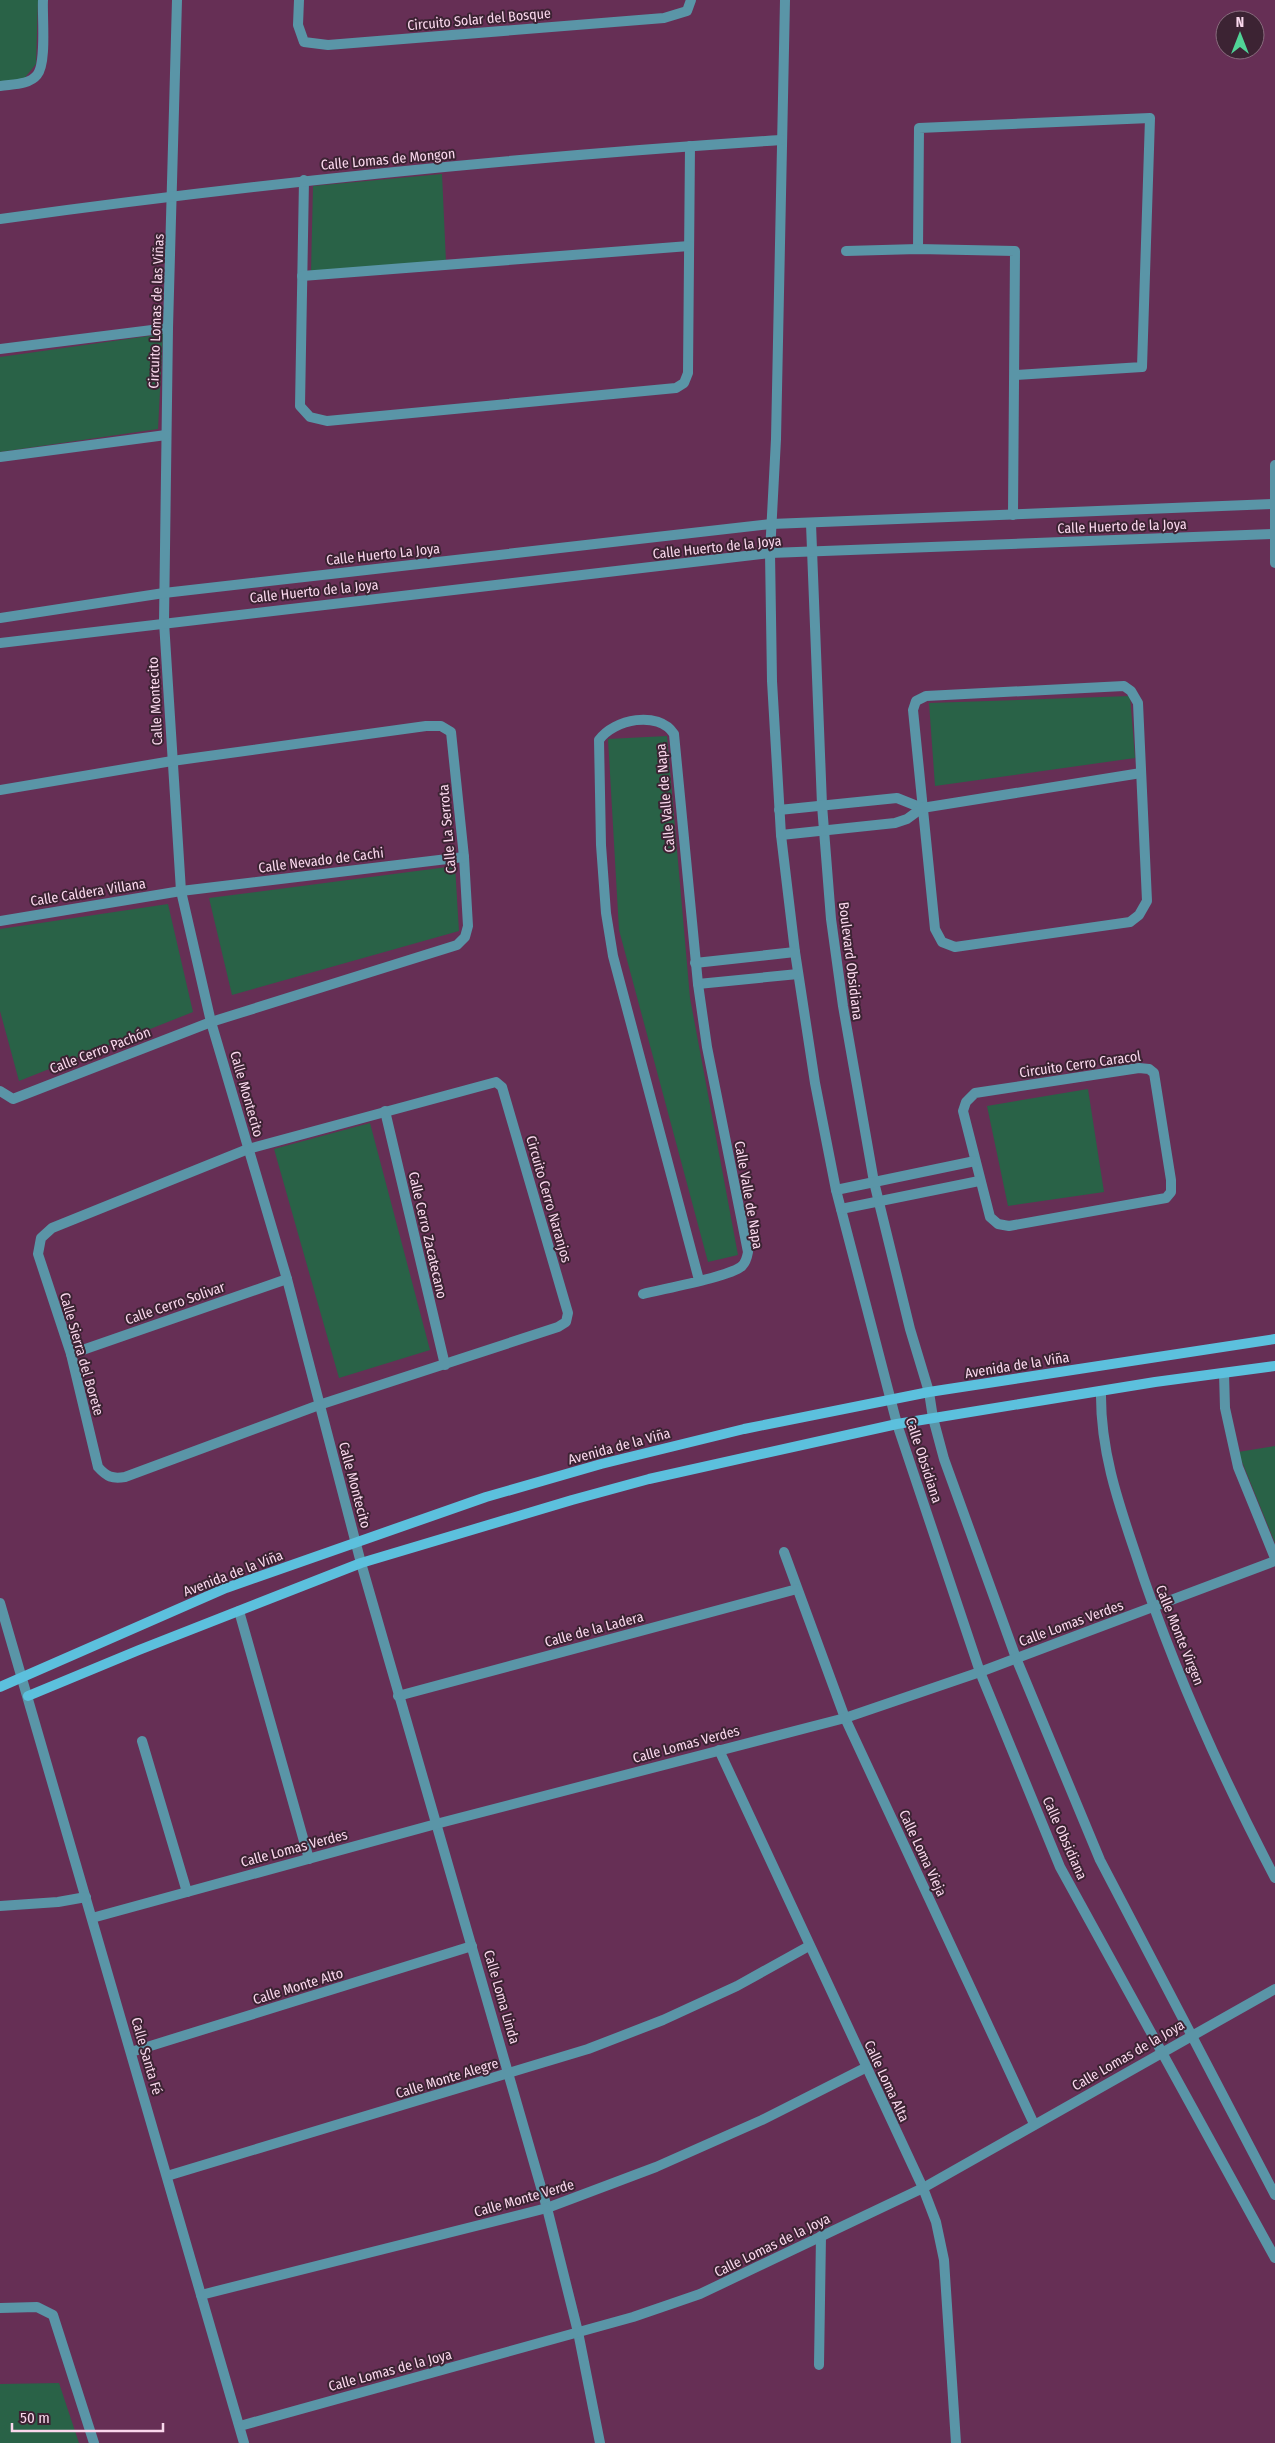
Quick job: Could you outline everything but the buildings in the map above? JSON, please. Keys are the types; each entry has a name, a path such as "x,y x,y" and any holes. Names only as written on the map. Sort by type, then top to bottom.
{"street":[{"path":"0,86 26,82 38,75 42,63 43,0"},
{"name":"Circuito Lomas de las Viñas","path":"164,622 168,328 177,0"},
{"name":"Circuito Solar del Bosque","path":"299,0 298,25 304,42 328,45 664,18 687,10 691,0"},
{"path":"785,0 776,439 770,524 772,682 779,810 795,952 815,1083 836,1190 891,1401"},
{"path":"918,249 919,128 1150,118 1142,367 1015,375"},
{"name":"Calle Lomas de Mongon","path":"0,219 173,195 304,180 690,146 781,140"},
{"path":"304,180 300,406 310,417 326,421 681,386 688,373 690,146"},
{"path":"302,276 689,246"},
{"path":"846,251 918,249 1015,251 1013,515"},
{"path":"0,350 168,328"},
{"path":"0,456 166,435"},
{"path":"1275,466 1275,563"},
{"name":"Calle Huerto La Joya","path":"0,618 164,593 770,524 812,524 1275,504"},
{"name":"Boulevard Obsidiana","path":"812,524 822,805 843,1006 878,1201 929,1392"},
{"name":"Calle Huerto de la Joya","path":"164,622 770,554 1274,534"},
{"path":"0,643 164,622"},
{"name":"Calle Montecito","path":"164,622 181,891 211,1022 287,1278 361,1563"},
{"path":"1124,686 1131,691 1138,703 1147,902 1139,915 1130,922 948,947 942,942 936,929 922,808 913,710 916,700 926,696 1124,686"},
{"name":"Calle Valle de Napa","path":"644,1294 699,1280 740,1268 746,1261 748,1252 709,1056 695,963 674,734 669,727 658,722 644,720 615,726 603,734 599,740 601,845 606,914 625,1005 699,1280"},
{"name":"Calle La Serrota","path":"172,761 426,726 441,726 452,732 464,857 468,926 466,937 457,945 211,1022"},
{"path":"0,790 172,761"},
{"path":"782,835 896,823 907,819 922,808 1141,773"},
{"path":"779,810 897,798 922,808"},
{"name":"Calle Nevado de Cachi","path":"181,891 464,857"},
{"name":"Calle Caldera Villana","path":"0,921 181,891"},
{"path":"695,963 795,952"},
{"path":"698,984 798,974"},
{"name":"Calle Cerro Pachón","path":"0,1091 13,1099 211,1022"},
{"name":"Circuito Cerro Caracol","path":"1139,1068 1149,1069 1154,1073 1171,1180 1170,1192 1166,1198 1009,1226 998,1224 990,1217 980,1181 963,1111 966,1102 975,1093 1139,1068"},
{"name":"Circuito Cerro Naranjos","path":"248,1149 496,1082 502,1087 568,1313 566,1322 558,1327 445,1366 319,1405"},
{"name":"Calle Cerro Zacatecano","path":"385,1111 445,1366"},
{"name":"Calle Sierra del Borete","path":"248,1149 52,1228 41,1238 38,1254 71,1354 98,1467 106,1476 114,1479 126,1478 319,1405"},
{"path":"836,1190 975,1160"},
{"path":"841,1209 980,1181"},
{"name":"Calle Cerro Solivar","path":"71,1354 287,1278"},
{"name":"Avenida de la Viña","path":"0,1687 226,1588 486,1497 601,1464 744,1429 929,1392 1275,1339"},
{"path":"28,1696 361,1563 545,1507 649,1480 897,1424 1101,1390 1275,1366"},
{"path":"1224,1374 1225,1408 1233,1450 1275,1560"},
{"name":"Calle Monte Virgen","path":"1101,1390 1103,1444 1114,1490 1153,1608 1231,1794 1275,1878"},
{"name":"Calle Obsidiana","path":"929,1392 933,1418 959,1505 1016,1658 1100,1860 1193,2034 1275,2195"},
{"name":"Calle Obsidiana","path":"891,1401 980,1672 1060,1867 1275,2258"},
{"name":"Calle Loma Vieja","path":"784,1552 845,1718 1034,2124"},
{"name":"Calle Lomas Verdes","path":"92,1918 436,1824 845,1718 980,1672 1153,1608 1275,1560"},
{"name":"Calle Loma Linda","path":"361,1563 398,1696 510,2074 547,2208 578,2332 600,2443"},
{"name":"Calle de la Ladera","path":"398,1696 797,1590"},
{"name":"Calle Santa Fé","path":"0,1603 244,2443"},
{"path":"239,1611 309,1859"},
{"path":"142,1740 187,1892"},
{"name":"Calle Loma Alta","path":"719,1750 923,2188 936,2222 944,2260 956,2443"},
{"path":"0,1906 58,1902 86,1897"},
{"name":"Calle Monte Alto","path":"131,2052 472,1946"},
{"name":"Calle Monte Alegre","path":"167,2176 588,2050 664,2020 738,1986 809,1946"},
{"name":"Calle Lomas de la Joya","path":"240,2426 578,2332 700,2294 923,2188 1275,1989"},
{"name":"Calle Monte Verde","path":"201,2295 547,2208 656,2167 762,2120 866,2068"},
{"path":"819,2365 820,2236"},
{"path":"0,2308 37,2307 53,2315 94,2443"}],"green space":[{"path":"0,0 38,0 36,64 23,80 0,83"},
{"path":"442,174 446,262 311,272 313,186"},
{"path":"163,334 158,429 0,452 0,357"},
{"path":"1130,696 1135,758 935,786 929,703"},
{"path":"667,736 690,998 738,1255 708,1262 619,930 608,739"},
{"path":"455,866 459,931 232,995 209,898"},
{"path":"168,904 193,1012 19,1081 0,1011 0,929"},
{"path":"1088,1089 1104,1192 1008,1206 987,1106"},
{"path":"370,1123 430,1350 339,1378 274,1149"},
{"path":"1275,1446 1275,1543 1238,1452"},
{"path":"59,2383 79,2443 0,2443 0,2384"}]}
